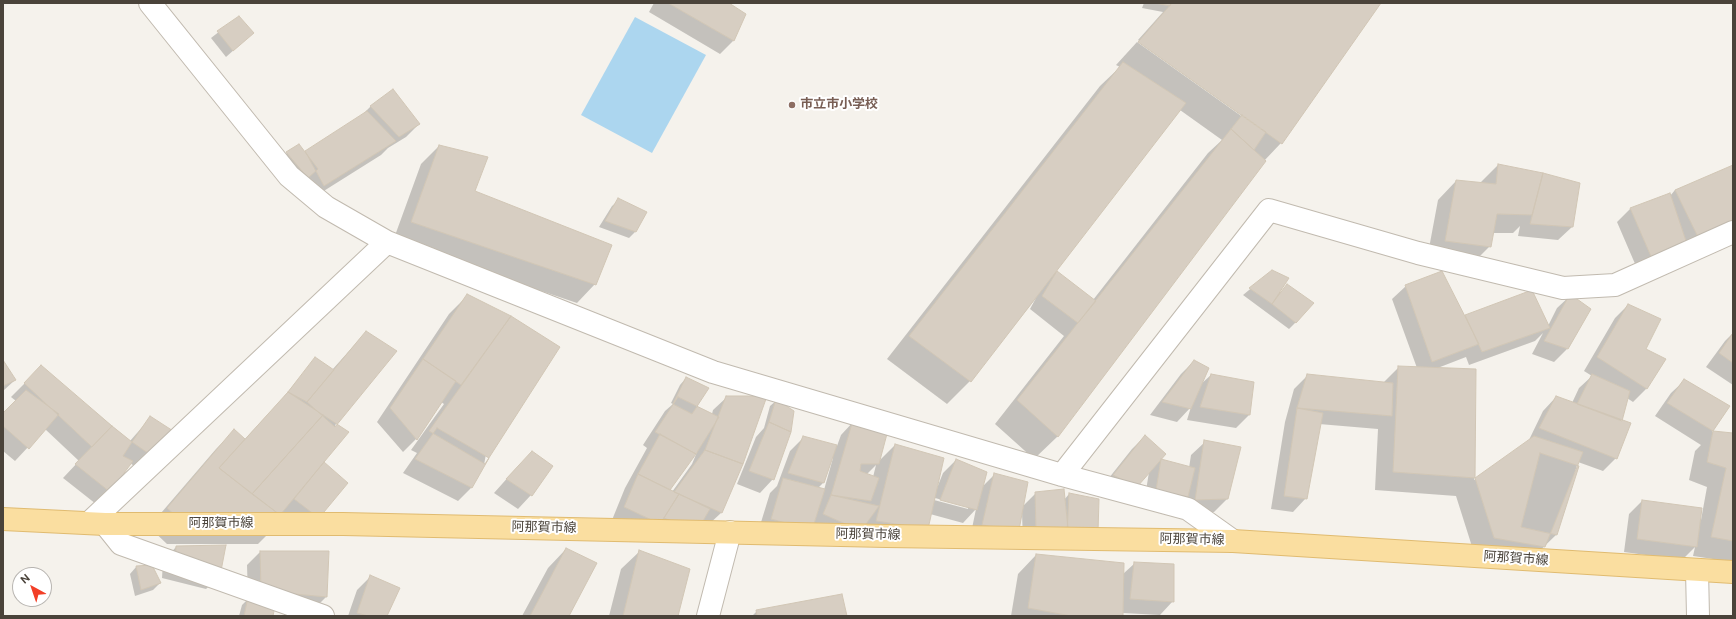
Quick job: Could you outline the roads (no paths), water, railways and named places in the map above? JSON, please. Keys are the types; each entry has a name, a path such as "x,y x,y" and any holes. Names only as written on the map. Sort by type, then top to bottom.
{"main road":[{"name":"阿那賀市線","path":"3,519 97,523 343,524 1233,541 1733,572"}],"street":[{"path":"150,3 289,176 326,207 387,242 713,372 1062,475 1188,509 1233,541"},
{"path":"1062,475 1269,210 1418,253 1563,288 1615,285 1733,232"},
{"path":"323,616 121,544 97,523 387,242"},
{"path":"708,616 730,532"},
{"path":"1697,570 1698,616"}],"water":[{"path":"635,17 706,55 652,153 581,115"}],"place":[{"name":"市立市小学校","path":"792,105"}]}
